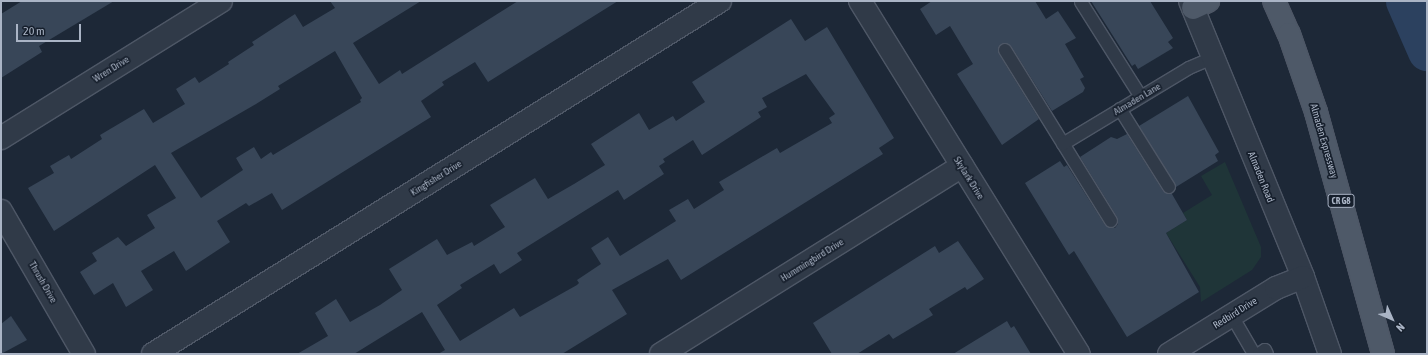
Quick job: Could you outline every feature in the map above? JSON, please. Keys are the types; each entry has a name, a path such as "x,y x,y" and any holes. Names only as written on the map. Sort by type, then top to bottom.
{"main road":[{"name":"Almaden Expressway","path":"1274,1 1289,34 1316,112 1383,354"}],"street":[{"name":"Wren Drive","path":"1,138 220,1"},
{"name":"Kingfisher Drive","path":"153,354 720,1"},
{"name":"Skylark Drive","path":"860,1 1079,354"},
{"name":"Almaden Road","path":"1197,3 1213,58 1303,277 1330,354"},
{"name":"Hummingbird Drive","path":"661,354 962,166"},
{"name":"Thrush Drive","path":"1,211 84,354"},
{"name":"Redbird Drive","path":"1169,354 1276,288 1303,277"}],"lane":[{"path":"1081,2 1141,97"},
{"path":"1005,50 1111,221"},
{"name":"Almaden Lane","path":"1062,144 1189,68 1213,58"},
{"path":"1120,110 1169,187"},
{"path":"1232,316 1254,354"},
{"path":"1259,354 1265,350 1267,354"}],"green space":[{"path":"1225,162 1261,247 1261,257 1252,270 1201,302 1200,287 1166,233 1187,220 1183,213 1212,195 1201,176"}],"building":[{"path":"22,1 114,1 39,46 42,52 1,78 1,14"},
{"path":"330,1 421,1 353,43 379,84 400,70 402,74 518,1 618,1 488,82 475,62 442,82 444,85 421,101 431,117 282,210 272,193 249,206 246,203 217,221 230,242 186,271 174,251 141,271 153,290 126,307 113,283 94,295 80,272 97,261 92,253 118,237 126,246 155,228 147,215 176,198 155,165 54,231 28,188 54,173 50,166 69,155 71,159 102,139 100,135 144,109 153,123 185,104 176,89 195,77 199,83 229,64 228,62 254,45 252,42 295,14 303,27 335,8","holes":["335,51 362,98 360,100 361,102 273,155 271,152 261,159 254,147 236,158 243,170 201,198 171,153 256,104 280,89 278,86"]},
{"path":"932,1 1035,1 1046,19 1058,11 1076,38 1065,44 1084,77 1080,79 1085,88 1083,92 1052,111 1011,46 1005,43 1001,44 999,54 1039,119 1002,145 957,74 973,64 950,26 936,35 920,9"},
{"path":"1091,1 1150,1 1173,38 1168,42 1173,48 1138,69 1135,64 1132,66"},
{"path":"791,19 805,41 827,27 894,138 879,148 883,154 681,280 668,259 612,290 627,314 562,354 438,354 445,350 422,312 354,354 297,354 328,336 315,313 336,299 350,322 380,305 402,290 389,269 437,239 447,255 472,242 474,246 505,227 490,205 535,178 548,199 605,165 591,144 639,113 649,130 673,116 676,121 705,102 692,82","holes":["806,74 835,114 829,118 832,123 780,153 777,148 719,182 724,190 694,209 688,199 669,210 676,221 620,256 608,237 591,248 601,264 577,280 579,283 577,285 520,317 514,308 460,341 437,305 462,288 460,285 494,264 500,274 522,260 517,253 618,190 624,200 664,174 659,166 665,162 663,159 693,140 702,155 761,117 758,112 767,107 762,98"]},
{"path":"1188,96 1219,152 1215,155 1218,161 1176,187 1139,126"},
{"path":"1127,134 1163,191 1172,194 1187,220 1166,233 1199,292 1127,337 1074,251 1069,255 1025,183 1060,161 1064,167 1067,165 1105,225 1115,228 1118,224 1117,217 1080,157 1111,137 1117,139"},
{"path":"958,241 984,279 967,290 965,287 929,309 933,315 893,339 889,334 857,354 832,354 813,323 935,246 939,253"},
{"path":"11,316 27,340 1,354 1,324"},
{"path":"1007,321 1011,328 1014,326 1031,354 953,354"}],"waterway":[{"path":"1405,1 1427,51"}]}
